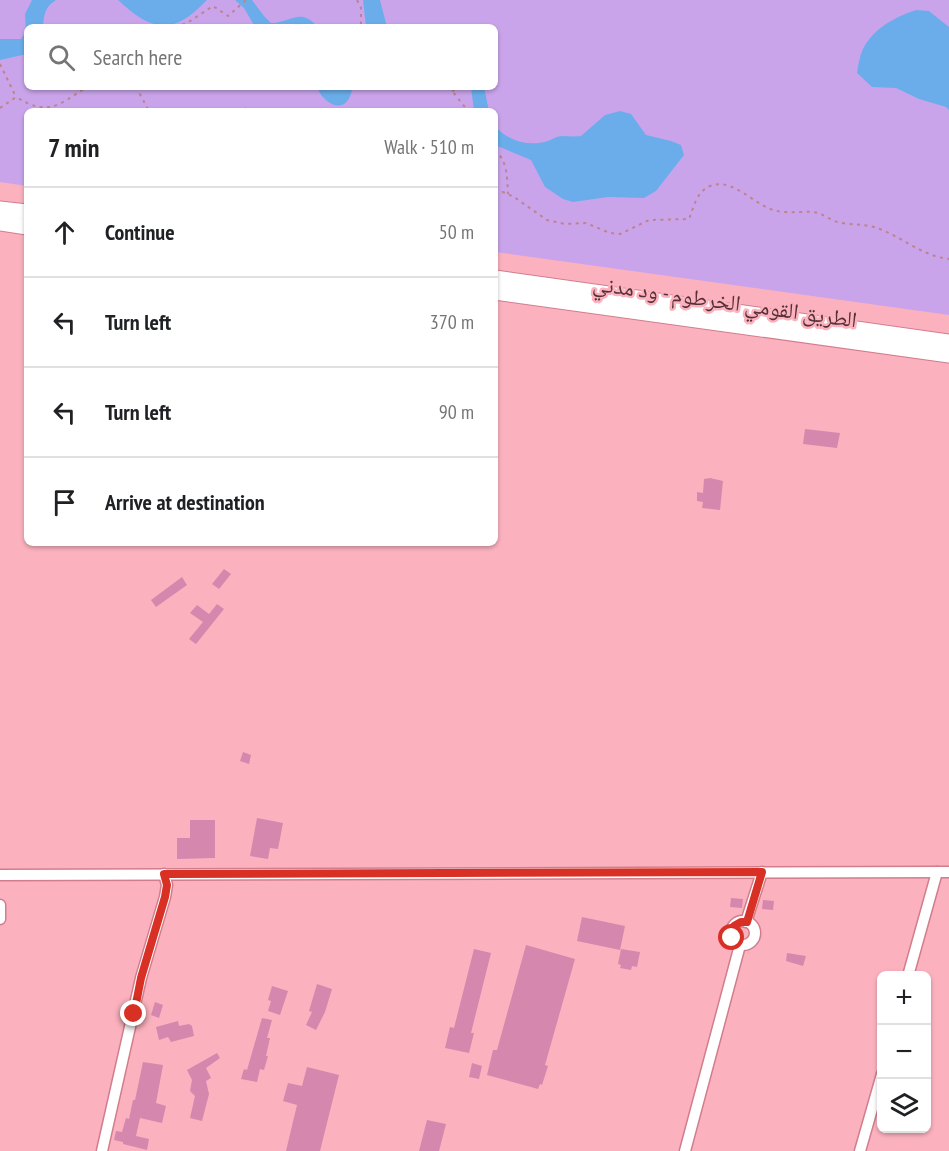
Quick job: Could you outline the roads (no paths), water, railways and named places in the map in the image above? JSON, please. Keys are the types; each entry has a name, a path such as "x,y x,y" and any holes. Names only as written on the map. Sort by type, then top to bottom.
{"highway":[{"path":"2,220 24,213"},
{"path":"2,220 24,226"},
{"name":"الطريق القومي الخرطوم - ود مدني","path":"498,278 949,342"},
{"name":"الطريق القومي الخرطوم - ود مدني","path":"498,292 949,355"}],"street":[{"path":"747,922 762,872"},
{"path":"909,971 937,872"},
{"path":"0,875 949,872"},
{"path":"102,1151 141,978 165,897 167,885 164,874"},
{"path":"0,905 0,918"},
{"path":"747,922 754,929 754,937 749,944 740,945 732,938 732,929 737,923 747,922"},
{"path":"685,1151 740,945"},
{"path":"860,1151 881,1079"}],"water":[{"path":"32,0 56,0 49,5 43,24 26,24 25,14"},
{"path":"118,0 207,0 184,20 173,24 152,24 130,11"},
{"path":"235,0 252,0 271,23 301,17 315,24 253,24 244,8"},
{"path":"363,0 380,0 386,24 366,24"},
{"path":"916,10 929,11 949,27 949,110 896,88 872,87 857,73 861,54 870,38 891,21"},
{"path":"24,35 24,55 0,60 0,39 21,39"},
{"path":"319,90 351,90 347,102 342,105 331,104"},
{"path":"471,90 485,90 488,108 474,108"},
{"path":"620,111 631,114 646,135 681,145 684,155 656,191 644,198 608,197 573,202 563,199 545,187 531,160 498,146 498,129 512,139 526,143 541,143 560,136 581,136 605,115"}]}
